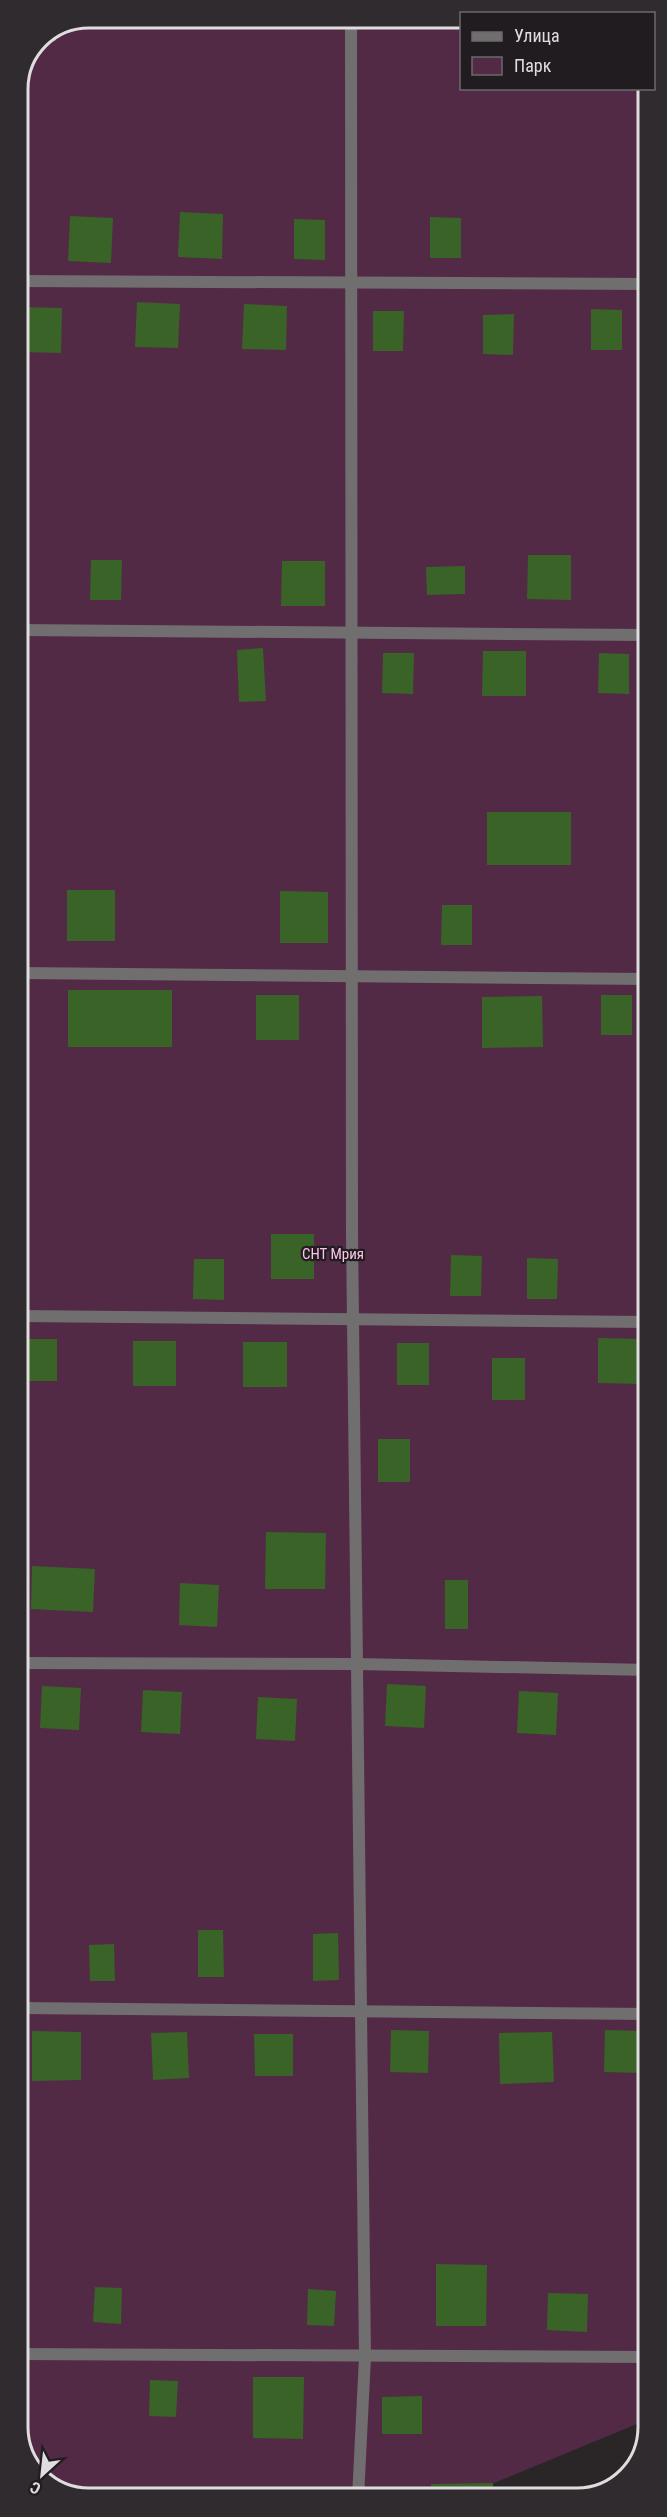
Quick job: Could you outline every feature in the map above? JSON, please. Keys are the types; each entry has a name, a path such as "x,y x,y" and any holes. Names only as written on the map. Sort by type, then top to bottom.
{"street":[{"path":"351,29 353,1318 365,2357 358,2488"},
{"path":"28,281 352,281 638,285"},
{"path":"28,630 638,635"},
{"path":"28,973 638,979"},
{"path":"28,1316 638,1322"},
{"path":"28,1663 357,1664 638,1670"},
{"path":"28,2008 638,2014"},
{"path":"28,2354 638,2357"}],"green space":[{"name":"СНТ Мрия","path":"90,28 460,29 460,90 638,90 638,2424 482,2488 86,2488 66,2484 49,2473 37,2458 30,2439 28,2428 28,90 33,66 46,46 66,33 78,30"}],"building":[{"path":"180,212 223,214 222,259 178,257"},
{"path":"70,216 113,218 111,263 68,261"},
{"path":"430,217 461,218 461,258 430,258"},
{"path":"294,219 325,220 325,260 294,259"},
{"path":"137,302 180,304 178,348 135,347"},
{"path":"244,304 287,306 286,350 242,349"},
{"path":"28,307 62,308 61,353 28,352"},
{"path":"591,309 622,310 622,350 591,350"},
{"path":"373,311 404,311 403,351 373,351"},
{"path":"514,314 513,355 483,354 483,315"},
{"path":"528,555 571,555 571,600 527,599"},
{"path":"91,560 122,560 121,600 90,600"},
{"path":"282,561 325,561 325,606 281,606"},
{"path":"465,566 465,594 427,595 426,567"},
{"path":"263,648 266,701 239,702 237,650"},
{"path":"483,651 526,651 526,696 482,696"},
{"path":"383,653 414,653 413,694 382,693"},
{"path":"599,653 629,654 629,694 598,693"},
{"path":"487,812 571,812 571,865 487,865"},
{"path":"67,890 115,890 115,941 67,941"},
{"path":"280,891 328,892 328,943 280,943"},
{"path":"442,905 472,905 472,945 441,945"},
{"path":"68,990 172,990 172,1047 68,1047"},
{"path":"256,995 299,995 299,1040 256,1040"},
{"path":"601,995 632,995 632,1035 601,1035"},
{"path":"542,996 543,1047 482,1048 482,997"},
{"path":"271,1234 314,1234 314,1279 271,1279"},
{"path":"451,1255 482,1256 481,1296 450,1296"},
{"path":"527,1258 558,1259 557,1299 527,1299"},
{"path":"194,1259 224,1259 224,1300 193,1299"},
{"path":"598,1338 638,1339 638,1384 598,1383"},
{"path":"28,1339 57,1339 57,1381 28,1381"},
{"path":"133,1341 176,1341 176,1386 133,1386"},
{"path":"243,1342 287,1342 287,1387 243,1387"},
{"path":"397,1343 429,1343 429,1385 397,1385"},
{"path":"492,1358 525,1358 525,1400 492,1400"},
{"path":"378,1439 410,1439 410,1482 378,1482"},
{"path":"266,1532 326,1533 325,1589 265,1589"},
{"path":"32,1566 95,1569 93,1612 31,1609"},
{"path":"445,1580 468,1580 468,1629 445,1629"},
{"path":"180,1583 219,1585 217,1627 179,1625"},
{"path":"387,1684 426,1686 424,1728 385,1726"},
{"path":"42,1686 81,1688 79,1730 40,1728"},
{"path":"143,1690 182,1692 180,1734 141,1732"},
{"path":"519,1691 558,1693 556,1735 517,1733"},
{"path":"258,1697 297,1699 295,1741 256,1739"},
{"path":"198,1930 223,1930 224,1977 198,1977"},
{"path":"338,1933 339,1980 313,1981 313,1934"},
{"path":"114,1944 115,1981 90,1981 89,1945"},
{"path":"391,2030 429,2031 428,2073 390,2072"},
{"path":"605,2030 638,2031 638,2073 604,2072"},
{"path":"32,2031 81,2032 81,2080 32,2081"},
{"path":"187,2032 189,2078 153,2080 151,2033"},
{"path":"552,2032 554,2082 500,2084 499,2033"},
{"path":"254,2034 293,2034 293,2076 255,2076"},
{"path":"436,2264 487,2265 486,2326 436,2326"},
{"path":"95,2287 122,2288 121,2324 93,2322"},
{"path":"308,2289 336,2291 334,2326 307,2325"},
{"path":"548,2293 588,2294 587,2332 547,2330"},
{"path":"253,2377 304,2377 303,2439 253,2438"},
{"path":"150,2380 178,2381 176,2417 149,2416"},
{"path":"422,2396 422,2434 382,2434 382,2397"},
{"path":"493,2483 493,2488 431,2488 431,2484"}]}
